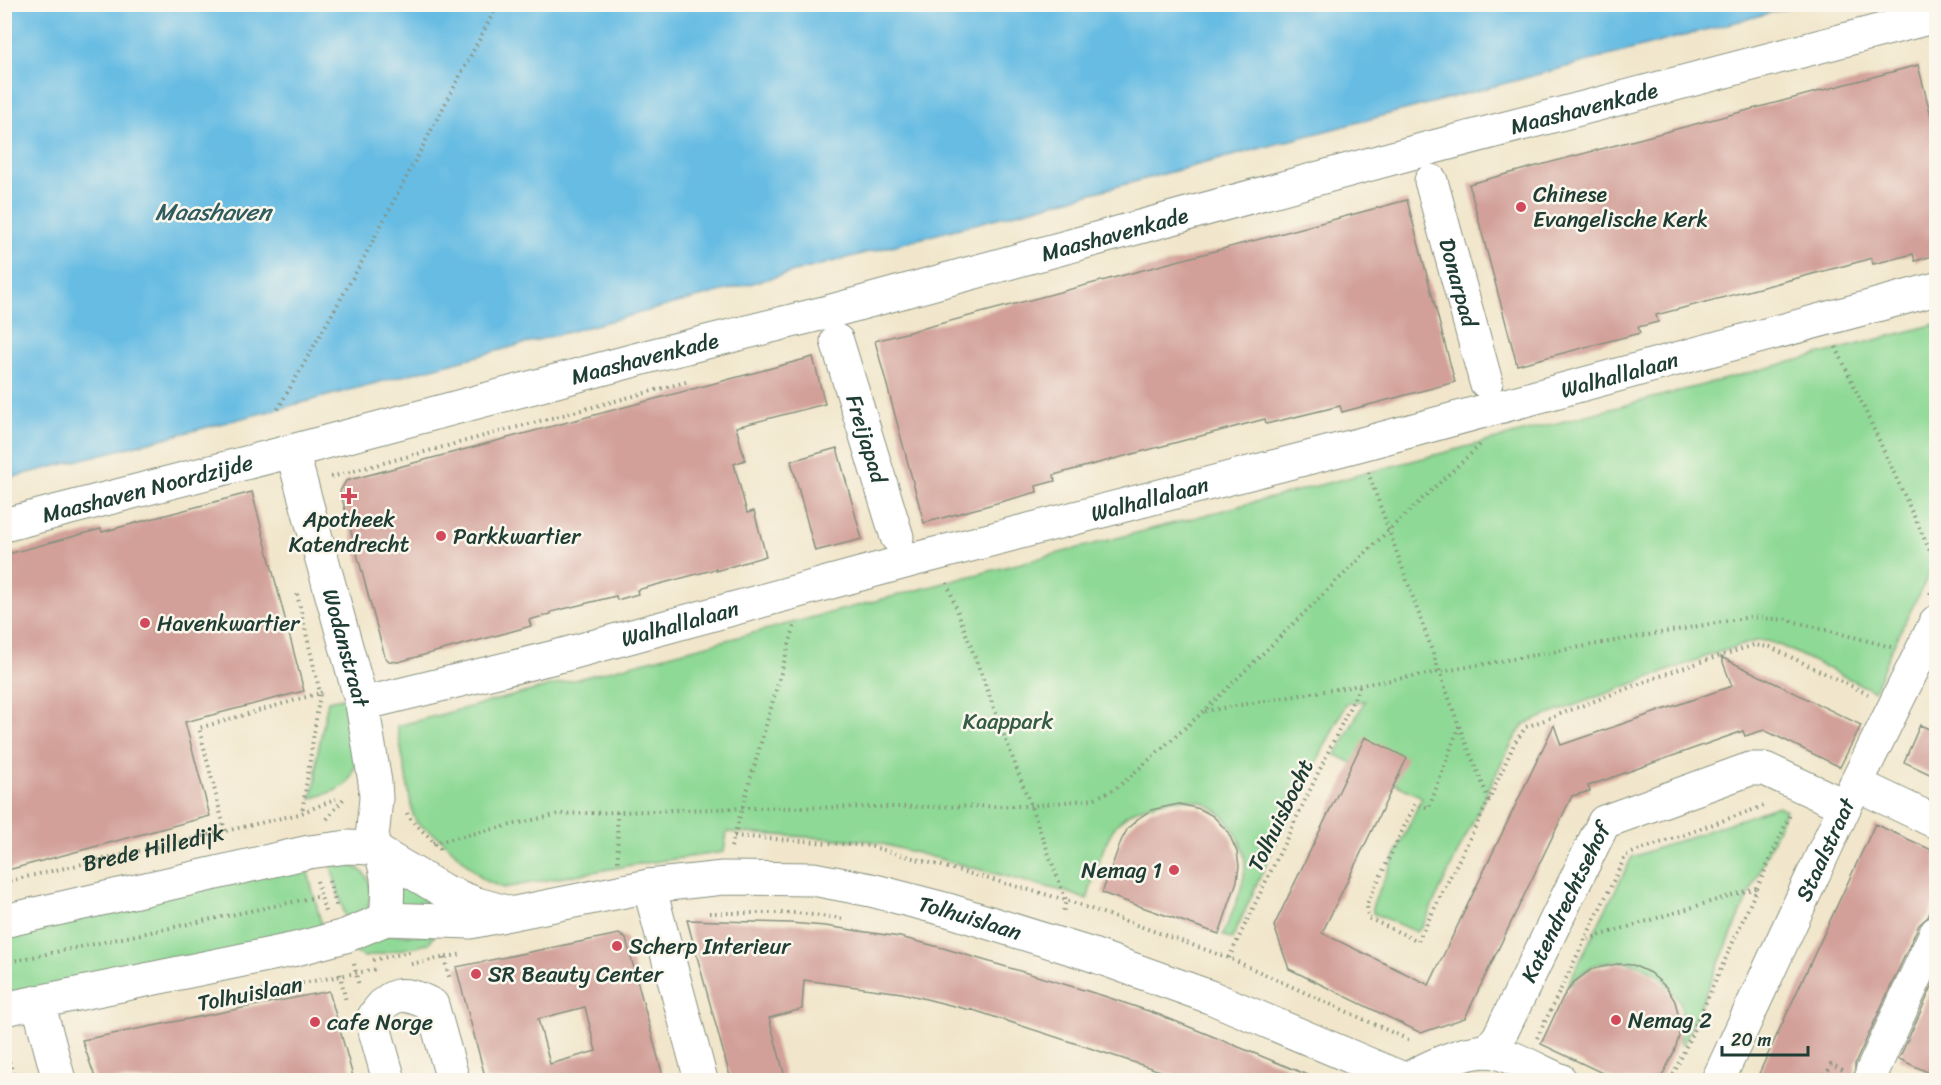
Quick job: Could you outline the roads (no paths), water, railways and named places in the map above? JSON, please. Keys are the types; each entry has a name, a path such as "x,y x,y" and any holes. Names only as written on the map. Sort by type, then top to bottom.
{"street":[{"name":"Maashavenkade","path":"292,451 654,355 828,312 1422,150 1936,16"},
{"name":"Donarpad","path":"1431,181 1492,394"},
{"name":"Walhallalaan","path":"362,704 559,656 912,560 1358,445 1492,394 1936,289"},
{"name":"Freijapad","path":"837,341 897,537"},
{"name":"Maashaven Noordzijde","path":"4,525 292,451"},
{"name":"Wodanstraat","path":"292,451 362,704 375,782 375,850"},
{"name":"Staalstraat","path":"1718,1080 1850,795 1936,622"},
{"name":"Katendrechtsehof","path":"1488,1051 1499,1037 1592,842 1604,822 1750,770 1765,769 1936,822"},
{"name":"Tolhuislaan","path":"17,918 321,849 348,847 375,850 444,891 477,904 513,914"},
{"path":"375,850 387,873 386,920"},
{"name":"Tolhuislaan","path":"38,1002 296,950 350,950 386,920 470,922 649,886 723,878 813,879 871,890 1007,928 1189,989 1306,1036 1405,1080"},
{"path":"649,886 701,1080"},
{"path":"1872,1072 1936,933"},
{"path":"389,1080 372,1020 381,1005 388,999 400,995 415,996 432,1005 453,1080"},
{"path":"4,1009 38,1002 59,1080"},
{"path":"1405,1080 1449,1069 1488,1051 1560,1080"}],"water":[{"name":"Maashaven","path":"5,4 1800,5 278,409 5,479"}],"place":[{"name":"Chinese Evangelische Kerk","path":"1521,207"},
{"name":"Apotheek Katendrecht","path":"349,496"},
{"name":"Parkkwartier","path":"441,536"},
{"name":"Havenkwartier","path":"145,623"},
{"name":"Nemag 1","path":"1174,870"},
{"name":"Scherp Interieur","path":"617,946"},
{"name":"SR Beauty Center","path":"476,974"},
{"name":"Nemag 2","path":"1616,1020"},
{"name":"cafe Norge","path":"315,1022"}],"park label":[{"name":"Kaappark","path":"1008,721"}]}
